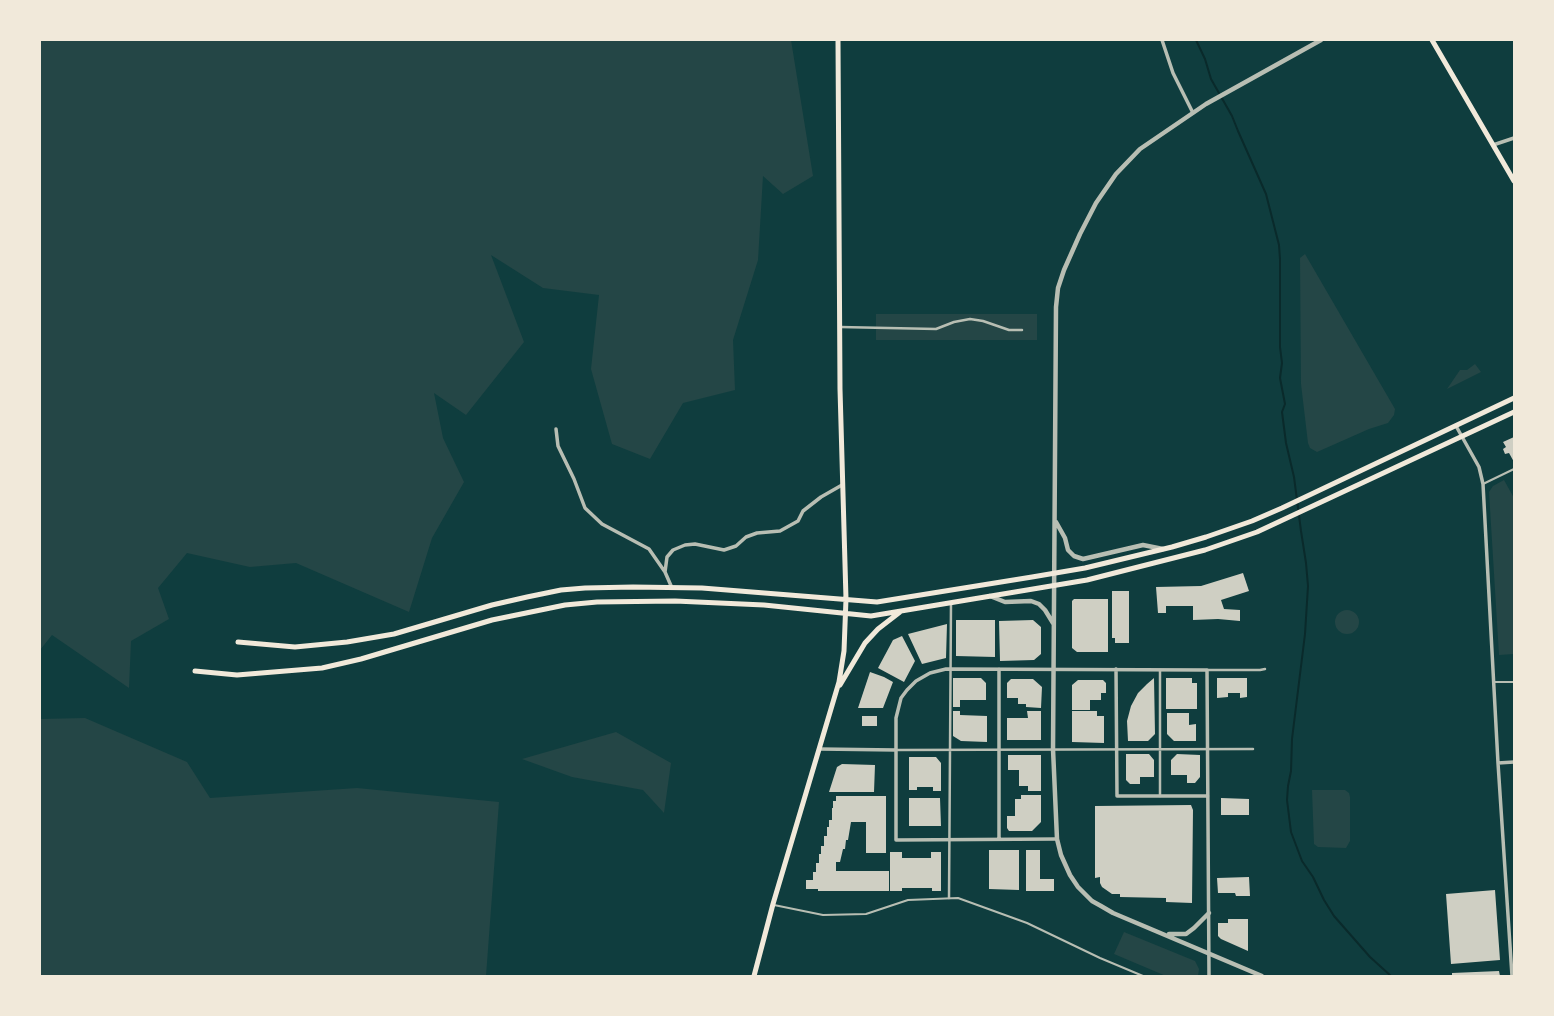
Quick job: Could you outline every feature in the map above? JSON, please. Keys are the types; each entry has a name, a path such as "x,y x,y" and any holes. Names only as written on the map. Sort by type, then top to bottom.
{"main road":[{"path":"754,976 772,904 836,691 844,651 846,599 839,328 838,40"},
{"path":"1432,40 1514,181"},
{"path":"238,642 295,647 347,642 394,634 492,605 561,590 633,586 710,589 877,602 1054,573 1163,549 1206,537 1282,508 1514,398"},
{"path":"195,672 237,675 322,668 361,659 492,620 552,608 589,603 675,601 764,606 871,616 1094,578 1206,550 1257,532 1514,412"},
{"path":"836,691 865,643 878,629 902,611"}],"street":[{"path":"1162,40 1173,73 1193,113"},
{"path":"1262,976 1113,913 1085,894 1070,875 1065,865 1057,839 1053,749 1056,307 1058,288 1064,270 1096,202 1116,174 1140,149 1206,104 1320,40"},
{"path":"1493,145 1514,138"},
{"path":"839,328 936,329 954,322 970,319 983,321 1009,330 1022,330"},
{"path":"1456,426 1479,467 1483,484 1493,682 1512,976"},
{"path":"556,429 558,446 574,479 585,508 602,524 649,549 665,572 672,588"},
{"path":"665,572 668,557 673,550 685,545 695,544 724,550 736,546 746,537 751,535 761,532 780,531 798,521 803,511 821,496 842,485"},
{"path":"1055,521 1065,538 1068,550 1074,556 1083,559 1143,545 1163,549"},
{"path":"990,596 1005,602 1030,601 1039,604 1054,624"},
{"path":"949,898 951,603"},
{"path":"1057,839 896,840 896,718 902,698 907,690 916,681 930,673 951,669 1265,669"},
{"path":"999,669 999,839"},
{"path":"1116,669 1117,796 1208,796"},
{"path":"1160,670 1160,796"},
{"path":"1207,670 1209,976"},
{"path":"819,749 999,750 1253,748"},
{"path":"1498,763 1514,762"},
{"path":"1164,934 1186,934 1209,913"}],"lane":[{"path":"1483,484 1514,470"},
{"path":"1493,682 1514,682"},
{"path":"772,904 823,915 866,914 908,900 958,898 1027,923 1100,958 1143,976"}],"shaded area":[{"path":"40,40 791,40 813,176 783,194 763,176 758,260 733,340 735,390 683,403 650,459 612,444 591,369 599,295 543,288 491,255 524,342 466,415 434,393 443,438 464,482 432,538 409,612 296,563 250,567 187,553 158,588 169,619 131,641 129,688 52,635 40,650"},
{"path":"1305,254 1395,409 1394,415 1388,423 1369,429 1317,452 1310,448 1308,443 1301,384 1300,258"},
{"path":"876,314 1037,314 1037,340 876,340"},
{"path":"1475,364 1481,372 1447,389 1460,370 1467,370"},
{"path":"1504,480 1514,498 1514,654 1499,655 1489,492 1493,486"},
{"path":"1347,610 1352,611 1358,617 1358,627 1352,633 1347,634 1342,633 1336,627 1335,622 1336,617 1342,611"},
{"path":"85,718 187,762 210,798 357,788 499,802 486,976 40,976 40,719"},
{"path":"616,732 671,763 664,813 643,790 572,777 522,759"},
{"path":"1312,790 1345,790 1349,793 1350,841 1346,848 1318,847 1314,844"},
{"path":"1124,932 1195,961 1199,969 1198,976 1166,976 1114,954"}],"building":[{"path":"1514,437 1514,462 1509,453 1505,454 1503,449 1506,447 1503,442"},
{"path":"1243,573 1249,591 1221,600 1224,609 1240,610 1240,621 1218,619 1193,620 1193,606 1166,606 1166,613 1158,613 1156,587 1201,586"},
{"path":"1112,591 1129,591 1129,643 1115,643 1115,638 1112,638"},
{"path":"1074,599 1108,599 1108,652 1077,652 1072,648 1072,601"},
{"path":"956,620 995,620 995,657 956,656"},
{"path":"1033,620 1041,627 1041,654 1034,660 1000,661 999,621"},
{"path":"947,624 946,658 922,664 908,634"},
{"path":"902,636 915,661 904,682 878,668 893,640"},
{"path":"870,672 893,682 883,708 858,708"},
{"path":"953,678 981,678 986,683 986,700 960,700 960,707 953,707"},
{"path":"1154,678 1155,734 1148,741 1128,741 1127,721 1131,706 1138,693"},
{"path":"1166,678 1192,678 1192,683 1197,683 1197,709 1166,709"},
{"path":"1217,678 1247,678 1247,697 1240,698 1240,693 1228,693 1228,697 1217,698"},
{"path":"1011,679 1033,679 1042,687 1041,708 1026,707 1026,704 1018,704 1018,698 1007,698 1007,683"},
{"path":"1078,680 1103,680 1106,683 1106,693 1101,693 1101,700 1090,700 1090,710 1072,710 1072,685"},
{"path":"953,711 960,711 960,715 987,716 987,742 961,741 953,736"},
{"path":"1027,711 1041,711 1041,740 1007,740 1007,718 1028,718"},
{"path":"1072,711 1097,711 1097,716 1104,716 1104,743 1072,742"},
{"path":"1167,713 1189,713 1189,725 1196,724 1196,741 1174,741 1167,734"},
{"path":"862,716 877,716 877,726 862,726"},
{"path":"1126,754 1149,754 1154,760 1154,777 1140,777 1140,784 1130,784 1126,780"},
{"path":"1177,754 1200,755 1200,777 1195,783 1187,783 1187,775 1171,775 1171,760"},
{"path":"1008,755 1041,755 1041,791 1028,791 1028,786 1019,786 1019,770 1008,770"},
{"path":"909,757 936,757 941,763 941,791 933,791 933,787 917,787 917,790 909,790"},
{"path":"842,764 875,765 874,792 829,792 837,767"},
{"path":"1021,795 1041,795 1041,822 1032,831 1009,831 1007,828 1007,816 1015,816 1015,799 1021,799"},
{"path":"836,796 886,796 886,853 866,853 866,822 851,822 845,849 843,849 840,862 836,862 836,871 889,871 889,891 818,891 818,889 806,889 806,880 813,880 813,872 816,872 816,863 819,863 821,846 824,846 824,836 827,836 829,820 832,820 833,801 836,801"},
{"path":"909,798 940,798 941,826 909,826"},
{"path":"1221,798 1249,799 1249,815 1221,815"},
{"path":"1191,805 1193,810 1192,903 1166,902 1166,898 1120,897 1120,894 1112,894 1102,887 1100,877 1095,878 1095,806"},
{"path":"989,850 1019,850 1019,890 989,889"},
{"path":"1026,850 1040,850 1040,879 1054,879 1054,891 1026,891"},
{"path":"890,852 902,852 902,858 931,858 931,852 941,852 941,891 932,891 932,888 902,888 902,891 890,891"},
{"path":"1249,877 1250,896 1236,896 1235,893 1218,893 1217,878"},
{"path":"1495,890 1500,960 1451,964 1446,894"},
{"path":"1228,919 1248,919 1248,951 1221,939 1218,936 1218,923 1228,923"},
{"path":"1499,971 1500,976 1452,976 1452,973"}],"waterway":[{"path":"1196,40 1205,59 1211,79 1232,116 1266,194 1279,245 1280,347 1282,363 1280,378 1285,404 1282,412 1286,443 1294,477 1308,586 1305,634 1292,739 1291,771 1287,800 1291,832 1302,861 1313,877 1324,900 1334,916 1370,957 1391,976"}]}
